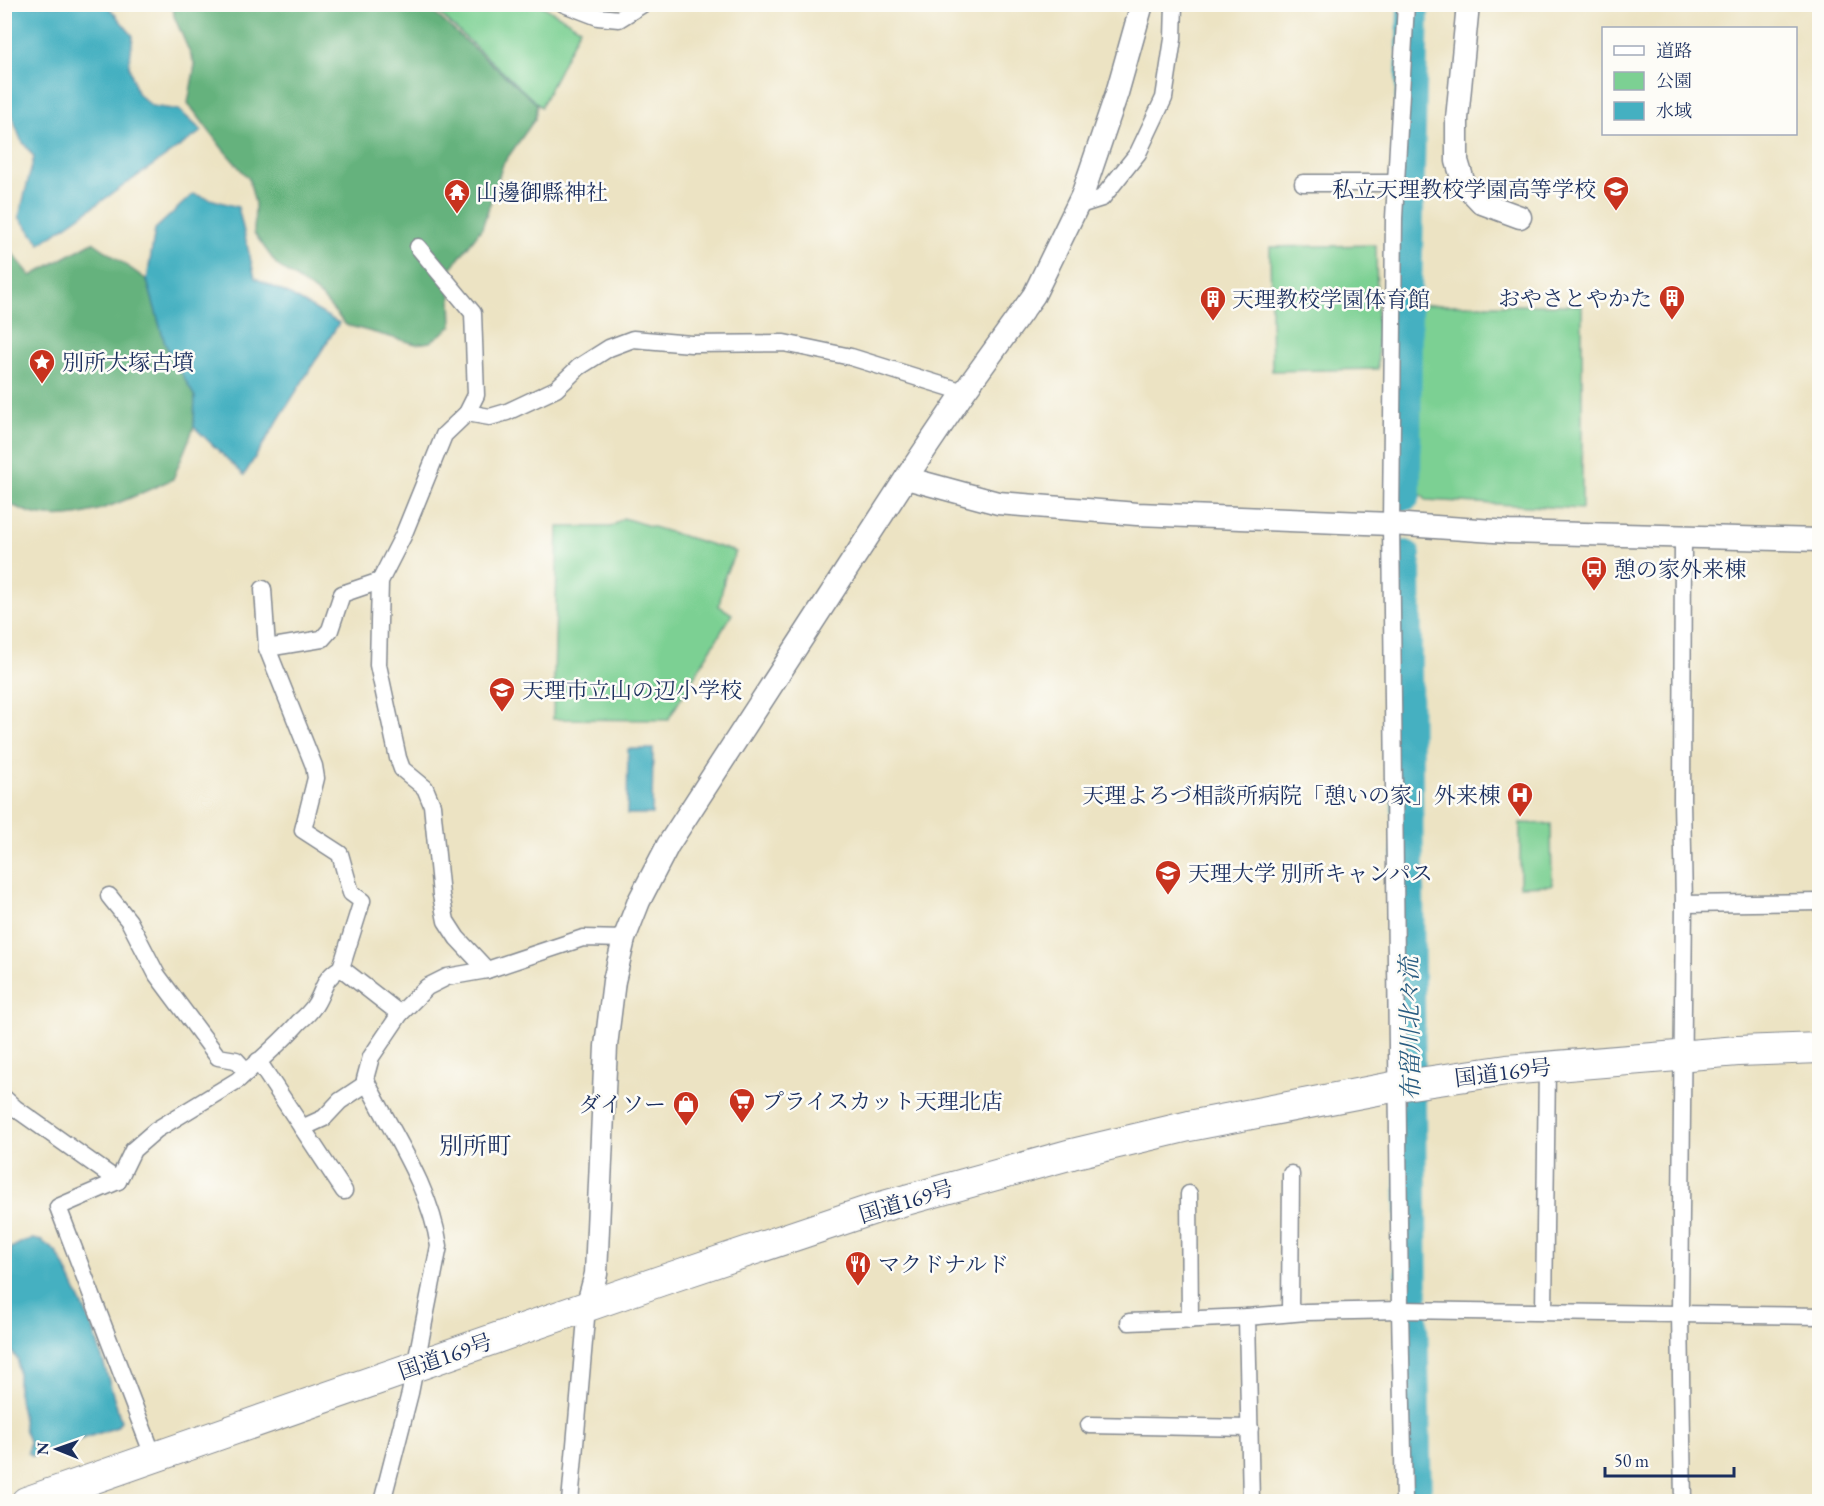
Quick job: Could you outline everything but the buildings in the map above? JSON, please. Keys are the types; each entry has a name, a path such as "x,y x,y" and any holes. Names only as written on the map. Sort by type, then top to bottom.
{"highway":[{"name":"国道169号","path":"27,1502 660,1281 877,1208 992,1175 1189,1126 1405,1085 1547,1066 1682,1055 1820,1048"}],"street":[{"path":"564,4 598,16 619,19 643,4"},
{"path":"570,1502 587,1307 596,1274 606,1046 614,981 624,939 639,901 668,845 906,478 1034,295 1082,196 1117,93 1142,4"},
{"path":"1077,206 1102,198 1138,153 1164,98 1173,39 1174,4"},
{"path":"1404,1502 1408,1310 1405,1085 1404,525 1394,218 1406,4"},
{"path":"1468,4 1457,119 1457,161 1464,184 1482,203 1520,217"},
{"path":"1303,183 1396,183"},
{"path":"418,247 473,313 476,395 467,413 444,435 403,536 380,581 378,665 402,769 425,788 432,805 441,895 446,921 457,938 487,970"},
{"path":"467,413 490,417 507,412 556,389 579,367 609,348 633,339 691,344 784,343 851,357 964,392"},
{"path":"906,478 998,503 1137,514 1404,525 1509,532 1820,540"},
{"path":"1683,537 1684,904 1680,1313 1683,1502"},
{"path":"267,648 322,639 330,630 342,594 380,581"},
{"path":"154,1458 58,1207 118,1180 133,1150 156,1130 238,1080 284,1039 316,1004 332,973 341,968 362,901 351,892 340,854 303,830 316,778 314,766 267,648 263,589"},
{"path":"109,896 129,921 157,975 218,1057 236,1060 253,1067 302,1128 344,1191"},
{"path":"1684,904 1820,902"},
{"path":"382,1502 415,1367 439,1246 436,1224 419,1181 365,1079 371,1057 400,1014 427,987 447,977 487,970 583,938 624,939"},
{"path":"341,968 400,1014"},
{"path":"1544,1311 1547,1066"},
{"path":"302,1128 324,1118 340,1101 367,1083"},
{"path":"4,1098 118,1180"},
{"path":"1290,1313 1291,1174"},
{"path":"1189,1194 1190,1320"},
{"path":"1129,1323 1290,1313 1408,1310 1820,1316"},
{"path":"1247,1317 1251,1502"},
{"path":"1089,1425 1250,1428"}],"green space":[{"path":"173,5 425,5 537,104 535,119 503,164 482,228 450,270 452,326 430,342 416,344 346,325 321,296 277,265 254,233 255,204 249,179 188,103 195,65 174,16"},
{"path":"430,5 541,5 580,28 541,107"},
{"path":"93,242 147,280 165,344 195,397 194,427 173,479 124,501 89,513 71,516 35,514 5,502 4,243 31,276"},
{"path":"1376,245 1378,369 1272,371 1270,247"},
{"path":"1414,305 1582,305 1582,509 1426,500 1416,489"},
{"path":"623,518 736,552 725,575 719,606 732,614 668,720 553,719 558,527 611,527"},
{"path":"1520,823 1551,824 1552,885 1520,886"}],"water":[{"path":"4,5 107,5 133,36 129,66 137,93 152,106 179,110 202,131 40,244 19,217 34,157 21,140 5,98"},
{"path":"193,194 238,207 255,278 339,323 244,475 194,427 195,397 165,344 147,280 155,229"},
{"path":"628,749 653,749 652,814 627,814"},
{"path":"33,1239 42,1241 56,1252 64,1265 93,1328 121,1421 117,1427 33,1456 28,1453 29,1441 18,1392 18,1360 10,1349 5,1328 4,1297 9,1291 5,1284 10,1277 5,1268 10,1260 11,1248"}],"waterway":[{"name":"布留川北々流","path":"1405,495 1406,292 1413,8"},
{"name":"布留川北々流","path":"1405,556 1412,1315 1416,1502"}],"place":[{"name":"私立天理教校学園高等学校","path":"1616,212"},
{"name":"山邊御縣神社","path":"457,215"},
{"name":"おやさとやかた","path":"1672,321"},
{"name":"天理教校学園体育館","path":"1213,322"},
{"name":"別所大塚古墳","path":"42,385"},
{"name":"憩の家外来棟","path":"1594,592"},
{"name":"天理市立山の辺小学校","path":"502,713"},
{"name":"天理よろづ相談所病院「憩いの家」外来棟","path":"1520,818"},
{"name":"天理大学 別所キャンパス","path":"1168,896"},
{"name":"プライスカット天理北店","path":"742,1124"},
{"name":"ダイソー","path":"686,1127"},
{"name":"マクドナルド","path":"858,1287"}],"district":[{"name":"別所町","path":"475,1146"}]}
